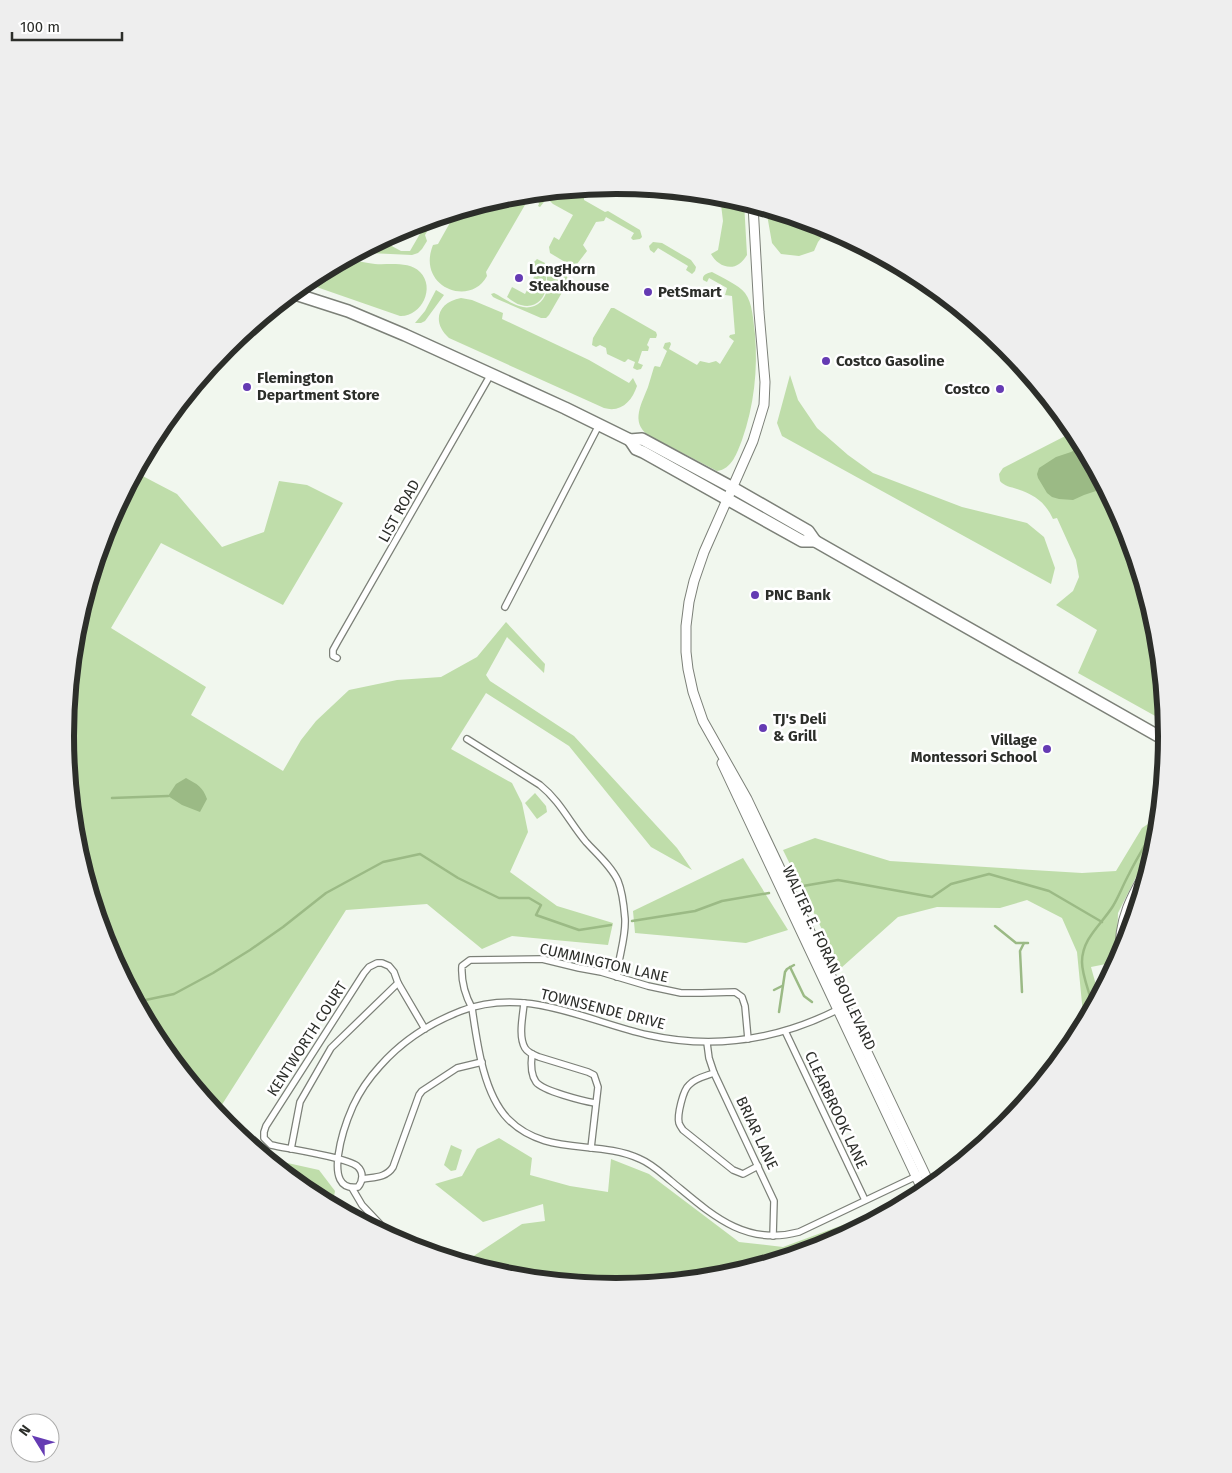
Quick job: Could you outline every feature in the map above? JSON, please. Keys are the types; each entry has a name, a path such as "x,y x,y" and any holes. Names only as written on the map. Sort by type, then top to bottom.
{"highway":[{"path":"301,296 348,311 491,374 630,440 636,449 802,541 815,542 1158,736"},
{"path":"630,440 642,439 733,488 808,531 815,542"}],"street":[{"name":"WALTER E. FORAN BOULEVARD","path":"753,212 759,312 766,382 764,405 753,441 700,563 691,595 686,626 686,652 692,686 703,722 749,824 842,1008 920,1175 922,1184"},
{"name":"LIST ROAD","path":"337,658 333,656 333,650 491,374"},
{"path":"506,607 599,425"},
{"path":"467,739 550,792 562,806 575,828 617,879 623,899 625,920 624,940 618,962 617,977"},
{"path":"1121,933 1124,918 1136,888"},
{"name":"CUMMINGTON LANE","path":"748,1039 742,997 735,992 688,994 661,989 542,958 470,960 462,966 461,977 468,1002 472,1008 482,1062 493,1098 502,1112 527,1134 542,1140 628,1154 642,1159 724,1222 753,1234 773,1236 799,1232 920,1175"},
{"name":"KENTWORTH COURT","path":"338,1160 271,1145 264,1138 264,1132 266,1126 369,967 377,963 389,966 425,1029"},
{"path":"290,1149 300,1102 331,1048 398,982"},
{"name":"TOWNSENDE DRIVE","path":"352,1188 341,1184 337,1172 338,1160 343,1132 361,1091 382,1064 399,1047 425,1029 461,1011 499,1003 524,1003 561,1009 648,1035 708,1043 748,1039 785,1031 842,1008"},
{"path":"524,1003 522,1040 526,1049 532,1054 594,1075 598,1086 591,1148"},
{"name":"CLEARBROOK LANE","path":"785,1031 865,1200"},
{"name":"BRIAR LANE","path":"708,1043 709,1058 714,1072 774,1201 773,1236"},
{"path":"532,1054 532,1068 536,1081 545,1089 595,1104"},
{"path":"363,1179 383,1176 389,1173 422,1091 456,1068 482,1062"},
{"path":"714,1072 696,1080 687,1087 684,1092 679,1117 680,1126 733,1170 743,1174 758,1166"},
{"path":"338,1160 356,1166 362,1173 363,1179 358,1187 352,1188 362,1205 381,1225"},
{"name":"WALTER E. FORAN BOULEVARD","path":"920,1175 926,1181"}],"shaded area":[{"path":"580,195 584,197 584,200 605,212 608,211 640,230 642,237 633,240 631,238 634,233 606,217 604,221 596,222 583,245 587,251 577,264 570,265 550,253 549,247 554,237 559,240 573,215 553,204 548,199"},
{"path":"546,199 540,207 538,206 538,201"},
{"path":"527,202 486,272 487,276 479,286 469,291 447,288 438,282 432,272 430,260 433,245 438,244 451,220"},
{"path":"721,205 744,210 747,255 739,264 731,267 719,263 711,254 718,250 723,221"},
{"path":"767,216 823,236 814,251 799,256 781,254 772,243"},
{"path":"429,228 425,235 427,241 418,253 412,255 370,253 389,244 401,251 410,251 422,231"},
{"path":"653,242 662,243 691,260 696,267 695,271 692,274 686,270 688,266 658,248 654,253 650,250 649,246"},
{"path":"537,259 545,263 546,284 544,296 530,306 517,304 507,297 512,287 525,294 535,275 530,272"},
{"path":"357,261 375,264 410,266 420,272 425,279 426,293 420,307 408,315 400,316 315,286"},
{"path":"547,264 565,273 568,282 546,318 541,318 497,299 491,294 494,293 519,306 529,307 538,304 546,293"},
{"path":"712,272 739,287 748,297 752,312 756,347 754,388 746,427 733,460 727,467 717,471 648,435 643,430 639,418 639,412 654,367 660,367 667,351 663,348 665,343 670,342 669,349 697,365 700,361 709,363 716,361 720,364 734,341 729,337 735,334 732,296 725,295 727,288 709,278 707,282 703,280 705,274"},
{"path":"436,290 444,295 425,321 415,323 425,311"},
{"path":"461,298 472,300 503,313 502,319 589,360 629,383 633,378 637,386 632,396 621,407 616,409 604,408 449,338 440,326 440,314 442,308 447,304"},
{"path":"611,308 656,332 656,338 650,338 647,345 649,347 648,351 642,351 638,363 643,365 641,369 633,368 635,362 628,359 624,362 607,354 606,348 600,345 596,347 592,345 593,338"},
{"path":"790,375 798,400 817,428 848,455 873,473 962,507 1027,523 1044,537 1055,568 1051,584 782,436 777,423"},
{"path":"1067,435 1086,465 1117,529 1140,596 1154,666 1157,717 1078,673 1097,630 1056,605 1073,591 1079,577 1076,560 1057,518 1053,519 1047,508 1034,497 1000,481 999,474 1003,468"},
{"path":"1076,449 1099,490 1073,500 1052,497 1047,493 1038,478 1039,468 1056,457"},
{"path":"141,475 177,494 222,547 264,532 279,481 307,485 343,503 283,605 161,543 111,628 206,687 191,715 283,771 301,740 316,721 349,690 397,680 441,677 477,657 506,622 545,664 544,673 507,637 486,675 490,681 574,736 677,848 692,870 651,847 569,746 486,693 451,749 512,783 522,803 528,832 510,872 557,906 613,923 608,945 512,936 482,949 427,904 346,910 220,1107 186,1067 146,1008 115,944 92,877 89,864 90,855 86,852 84,842 75,772 74,736 78,666 92,596 103,562 115,529"},
{"path":"186,778 199,786 207,799 200,812 182,805 168,796 176,784"},
{"path":"535,793 546,806 547,812 537,819 525,803"},
{"path":"1151,822 1143,862 1118,913 1117,945 1108,964 1091,967 1097,987 1083,1013 1077,952 1062,918 1027,900 1000,908 937,907 898,917 841,968 783,850 815,838 890,861 1082,873 1116,871 1142,828"},
{"path":"743,858 788,930 746,943 635,933 633,911"},
{"path":"499,1138 532,1158 530,1175 570,1186 608,1192 611,1159 649,1174 739,1242 783,1247 872,1214 824,1237 790,1250 722,1268 651,1278 581,1278 545,1274 470,1258 522,1224 545,1221 543,1204 483,1222 435,1184 462,1176 477,1149"},
{"path":"451,1145 462,1150 456,1170 451,1171 444,1165"},
{"path":"279,1161 319,1170 335,1191 334,1199"}],"waterway":[{"path":"112,798 168,796"},
{"path":"1091,999 1082,967 1085,946 1093,932 1109,913 1149,839"},
{"path":"142,1001 174,994 213,973 283,927 326,893 383,862 420,854 458,878 499,898 529,898 541,905 536,915 579,930 611,925"},
{"path":"797,887 838,880 932,897 951,884 989,874 1049,891 1102,922"},
{"path":"632,921 695,911 722,901 769,893"},
{"path":"995,926 1016,943 1028,943"},
{"path":"1022,992 1020,951 1024,943"},
{"path":"779,1012 785,972 794,965"},
{"path":"790,967 804,996 812,1002"},
{"path":"774,990 782,986"}],"place":[{"name":"LongHorn Steakhouse","path":"519,278"},
{"name":"PetSmart","path":"648,292"},
{"name":"Costco Gasoline","path":"826,361"},
{"name":"Flemington Department Store","path":"247,387"},
{"name":"Costco","path":"1000,389"},
{"name":"PNC Bank","path":"755,595"},
{"name":"TJ's Deli & Grill","path":"763,728"},
{"name":"Village Montessori School","path":"1047,749"}]}
